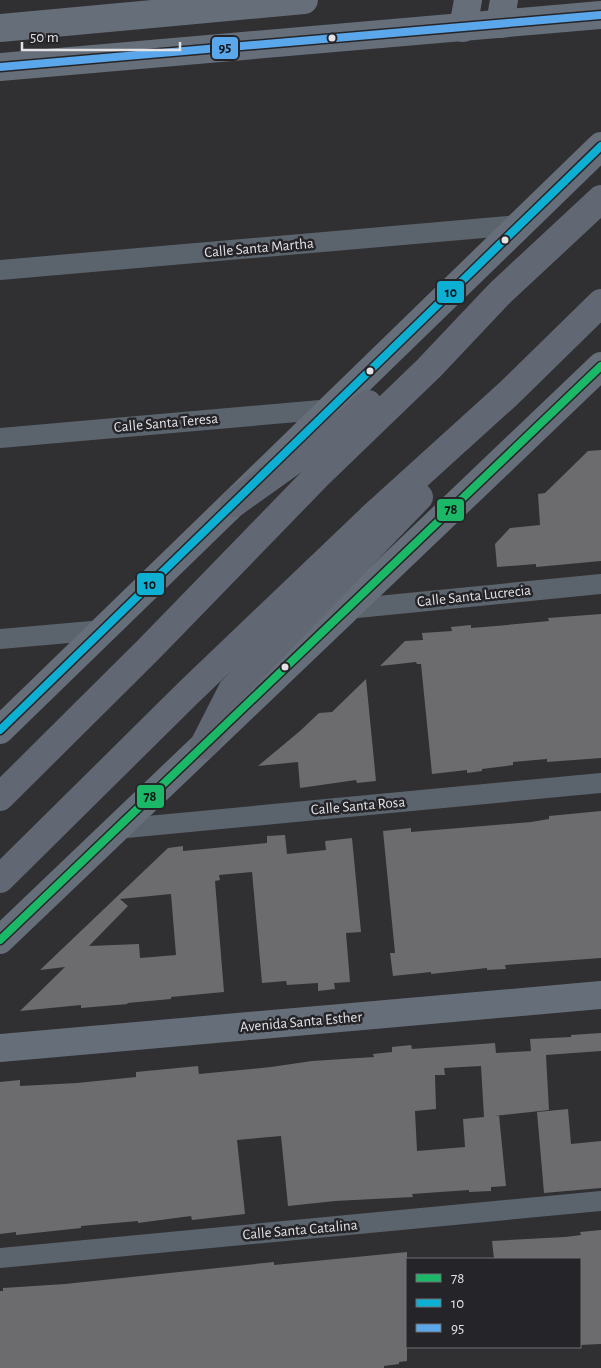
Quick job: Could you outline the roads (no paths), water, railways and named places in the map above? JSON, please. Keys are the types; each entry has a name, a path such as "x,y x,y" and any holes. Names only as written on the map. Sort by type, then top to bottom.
{"highway":[{"path":"234,503 349,421 501,292 601,199"},
{"path":"0,797 148,650 316,476 429,368 501,292"},
{"path":"0,879 189,692 370,519 508,394 601,303"},
{"path":"204,745 232,690 447,468 473,425"}],"main road":[{"path":"0,28 239,3 304,0"},
{"path":"463,28 468,0"},
{"path":"0,67 463,28 502,12 601,15"},
{"path":"0,730 601,146"},
{"path":"0,940 347,609 591,385 601,366"},
{"name":"Avenida Santa Esther","path":"5,1044 601,995"}],"street":[{"name":"Calle Santa Martha","path":"0,270 519,225"},
{"name":"Calle Santa Teresa","path":"0,438 332,409"},
{"name":"Calle Santa Lucrecia","path":"347,609 601,584"},
{"path":"0,639 103,630"},
{"name":"Calle Santa Rosa","path":"116,829 601,783"},
{"name":"Calle Santa Catalina","path":"0,1258 601,1201"}]}
